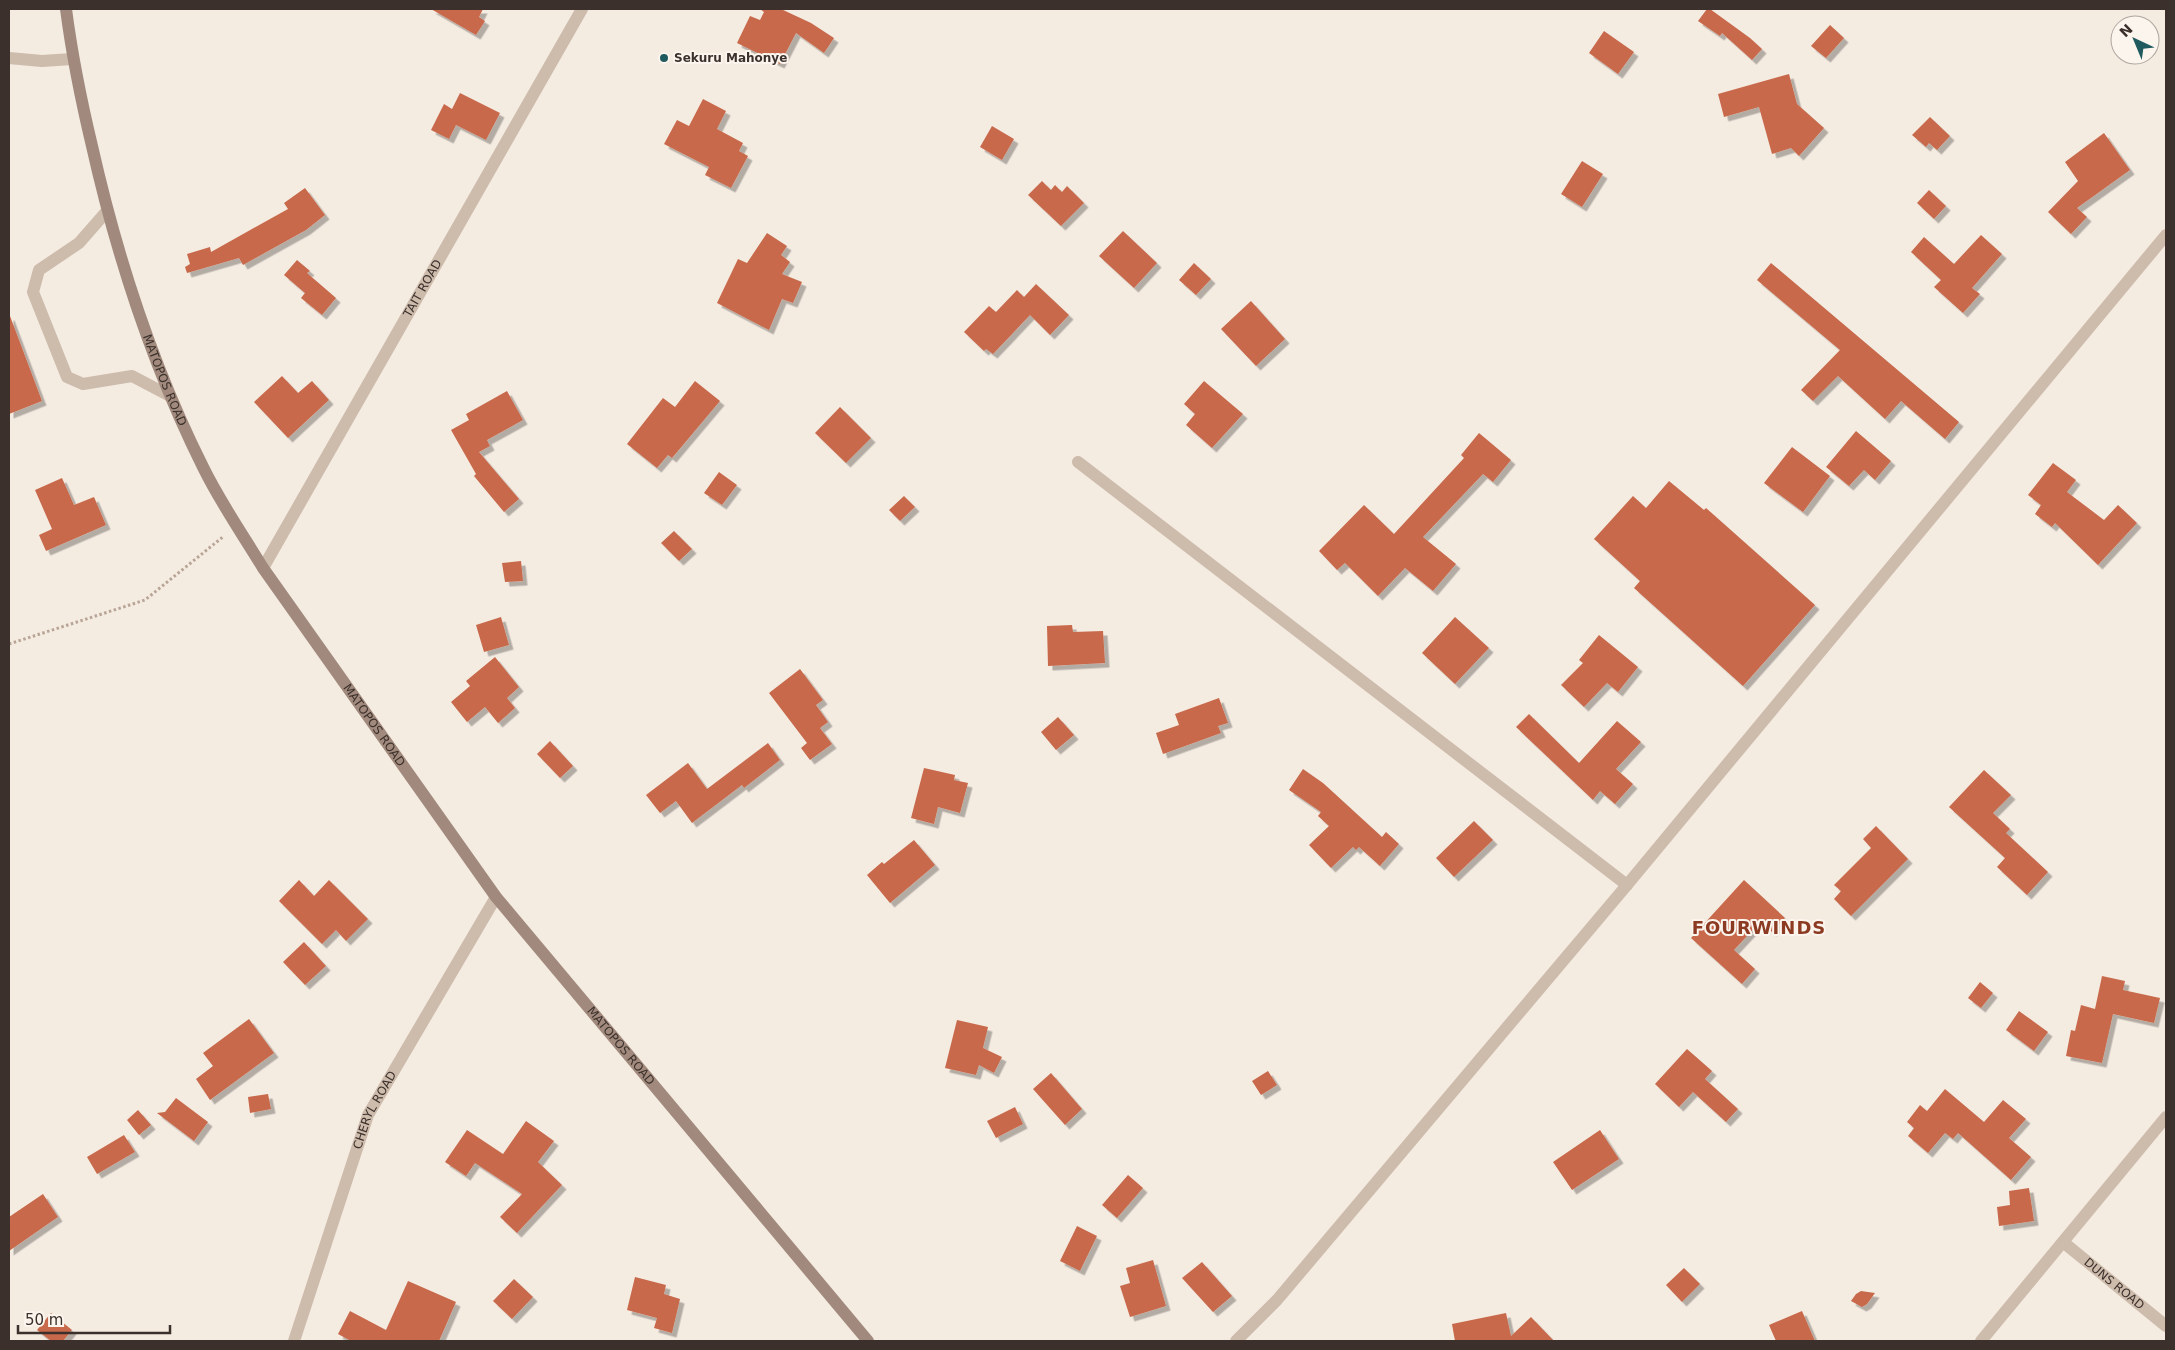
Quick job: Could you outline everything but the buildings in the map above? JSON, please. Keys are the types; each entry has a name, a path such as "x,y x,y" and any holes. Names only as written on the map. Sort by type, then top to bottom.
{"main road":[{"name":"MATOPOS ROAD","path":"66,9 72,59 107,211 128,284 170,396 203,469 263,568 496,897 868,1341"}],"street":[{"name":"TAIT ROAD","path":"263,568 582,9"},
{"path":"9,58 42,61 72,59"},
{"path":"107,211 79,243 39,270 33,292 67,377 83,384 132,376 170,396"},
{"path":"1236,1341 1277,1300 1626,886 2166,235"},
{"path":"1078,462 1626,886"},
{"name":"CHERYL ROAD","path":"294,1341 368,1115 496,897"},
{"path":"1981,1341 2166,1117"},
{"name":"DUNS ROAD","path":"2063,1242 2166,1326"}],"path":[{"path":"9,644 145,600 237,525"}],"place":[{"name":"Sekuru Mahonye","path":"664,58"}],"district":[{"name":"FOURWINDS","path":"1759,928"}]}
